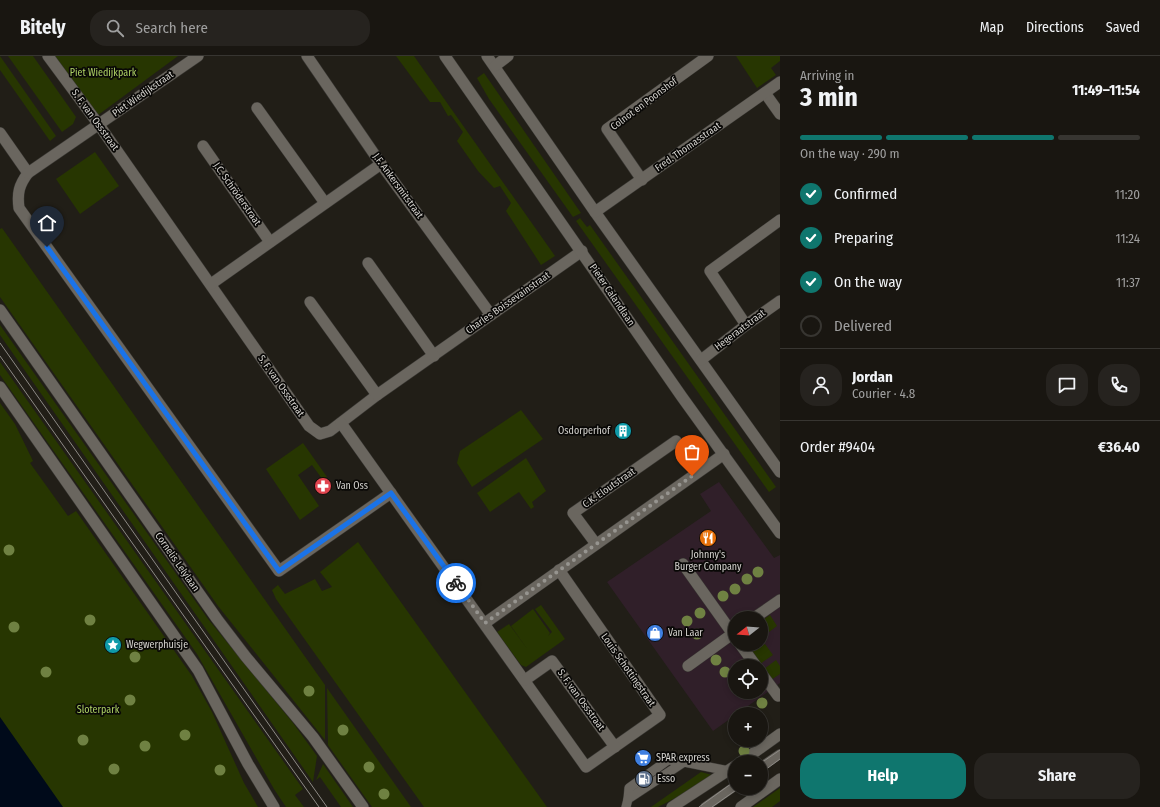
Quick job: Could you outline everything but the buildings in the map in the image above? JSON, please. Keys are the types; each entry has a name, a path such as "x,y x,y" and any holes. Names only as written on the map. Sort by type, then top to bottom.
{"street":[{"name":"S. F. van Ossstraat","path":"48,56 99,125 309,426 320,434 330,431 341,423"},
{"name":"Piet Wiedijkstraat","path":"28,173 198,56"},
{"name":"J.F. Ankersmitstraat","path":"307,56 381,164 491,315"},
{"name":"Pieter Calandlaan","path":"445,56 582,251 682,397 779,529"},
{"path":"487,56 595,212 780,472"},
{"path":"495,66 508,56"},
{"name":"Colnot en Poonshof","path":"642,180 607,128 708,56"},
{"name":"Fred. Thomasstraat","path":"595,212 780,82"},
{"path":"765,93 780,114"},
{"path":"257,108 325,203"},
{"path":"0,133 28,173 17,194 19,208 279,571 391,493"},
{"name":"J.C. Schröderstraat","path":"203,146 270,242"},
{"path":"211,284 381,164"},
{"path":"746,325 710,271 780,220"},
{"name":"Charles Boissevainstraat","path":"341,423 377,395 582,251"},
{"path":"368,262 434,356"},
{"path":"310,302 377,395"},
{"name":"Hegeraatstraat","path":"701,360 746,325 780,302"},
{"name":"Cornelis Lelylaan","path":"0,310 217,618 246,657 324,752 363,807"},
{"path":"0,387 198,670 248,764 274,807"},
{"path":"341,423 525,680"},
{"name":"C.K. Eloutstraat","path":"596,544 573,513 676,441"},
{"path":"485,623 724,454"},
{"path":"683,564 728,626"},
{"name":"Louis Schottingstraat","path":"525,680 586,767 660,715 559,570"},
{"path":"764,611 780,600"},
{"path":"688,666 728,638"},
{"name":"S. F. van Ossstraat","path":"525,680 552,661 615,747"},
{"path":"768,682 778,696"},
{"path":"751,755 780,734"},
{"path":"672,807 728,771"},
{"path":"741,807 780,779"}],"lane":[{"path":"768,762 780,754"},
{"path":"627,803 629,788 666,758 684,762 728,768"},
{"path":"627,803 684,762"},
{"path":"705,807 728,791"}],"shaded area":[{"path":"719,482 774,558 780,555 780,683 768,692 768,659 728,659 728,699 758,699 746,707 728,707 728,720 713,731 607,582 711,511 700,494"}],"green space":[{"path":"0,56 56,136 50,141 0,70"},
{"path":"8,56 33,56 76,117 73,124 62,132"},
{"name":"Piet Wiedijkpark","path":"49,56 178,56 94,118"},
{"path":"396,56 414,56 555,256 541,265 506,211 511,203 500,186 494,188 478,171 457,141 463,132 451,115 448,116 440,102 430,102"},
{"path":"736,56 780,56 780,61 771,68 776,75 757,88"},
{"path":"484,73 581,213 573,217 489,99 477,78"},
{"path":"95,152 119,186 80,214 56,179"},
{"path":"580,218 587,227 590,225 776,487 769,492 576,221"},
{"path":"2,228 325,685 325,740 218,606 0,297 0,229"},
{"path":"0,325 208,619 293,723 317,756 313,782 0,335"},
{"path":"0,362 303,789 295,795 304,807 286,807 274,789 197,654 0,375"},
{"name":"Sloterpark","path":"0,403 15,424 33,461 30,463 68,516 76,511 192,676 212,712 244,783 258,807 0,807"},
{"path":"521,410 543,439 472,487 457,463 460,451"},
{"path":"303,443 327,477 323,480 312,465 298,475 319,506 300,520 266,469"},
{"path":"526,458 546,491 532,502 534,507 531,509 519,492 490,512 477,493"},
{"path":"358,542 547,807 424,807 276,599 272,590 278,585 285,594 315,579 322,591 332,587 320,572"},
{"path":"541,605 565,639 526,667 521,665 497,632 509,624 528,650 511,626 533,609 550,633 548,636 552,632 535,609"},
{"path":"770,615 777,626 768,633 768,616"},
{"path":"768,648 773,655 767,659 757,659 752,652 768,651"},
{"path":"776,660 780,666 780,674 771,680 768,675 768,666"},
{"path":"327,688 411,807 372,807 328,745"},
{"path":"323,764 353,807 341,807 320,777 316,780"},
{"path":"701,772 712,775 706,782 658,807 651,807"},
{"path":"780,788 780,801 772,807 753,807"}],"water":[{"path":"0,717 63,807 0,807"}],"tram line":[{"path":"0,343 327,807"},
{"path":"0,356 319,807"},
{"path":"768,758 780,750"},
{"path":"768,768 780,759"},
{"path":"699,807 728,786"},
{"path":"712,807 729,795"}],"way so far":[{"path":"456,583 485,623 692,476"}],"place":[{"name":"Osdorperhof","path":"623,431"},
{"name":"Van Oss","path":"323,486"},
{"name":"Johnny's Burger Company","path":"708,538"},
{"name":"Van Laar","path":"655,633"},
{"name":"Wegwerphuisje","path":"113,645"},
{"name":"SPAR express","path":"643,758"},
{"name":"Esso","path":"644,779"}],"route":[{"path":"47,247 279,571 391,493 456,583"}]}
